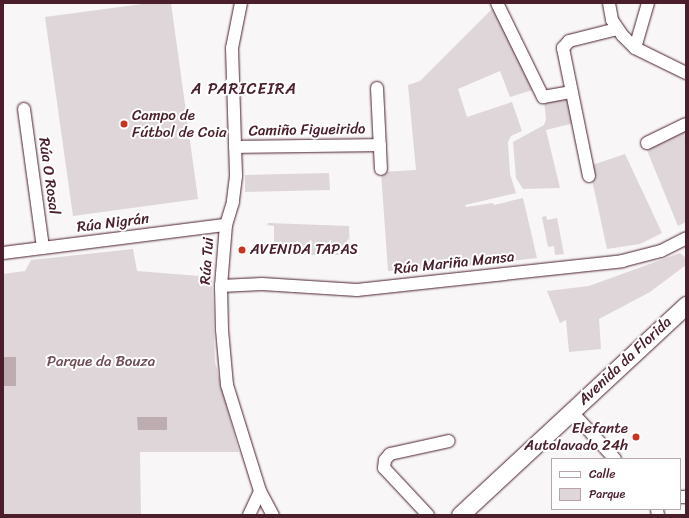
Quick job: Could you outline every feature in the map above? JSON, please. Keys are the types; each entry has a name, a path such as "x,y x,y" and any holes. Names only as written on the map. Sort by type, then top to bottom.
{"main road":[{"name":"Avenida da Florida","path":"460,515 686,304"}],"street":[{"name":"Rúa Tui","path":"241,3 232,48 236,176 233,202 226,226 221,286 222,330 227,385 260,491 273,515"},
{"path":"497,3 543,97 572,92"},
{"path":"609,3 612,20 635,48 686,73"},
{"path":"635,48 648,3"},
{"path":"589,176 563,48 569,41 618,29"},
{"name":"Camiño Figueirido","path":"377,88 381,169"},
{"name":"Rúa O Rosal","path":"24,109 43,248"},
{"path":"647,143 686,124"},
{"name":"Camiño Figueirido","path":"235,147 380,145"},
{"name":"Rúa Nigrán","path":"3,253 226,226"},
{"name":"Rúa Mariña Mansa","path":"221,286 262,284 357,290 622,261 661,251 686,238"},
{"path":"571,411 614,458"},
{"path":"428,515 384,468 385,460 390,454 449,441"},
{"path":"249,515 260,491"}],"green space":[{"name":"Campo de Fútbol de Coia","path":"150,3 171,3 198,199 73,216 45,17"},
{"path":"493,8 536,89 510,97 500,71 458,89 467,117 512,102 522,131 511,136 508,142 510,174 516,193 465,205 466,207 493,203 494,205 523,198 537,258 465,266 388,271 381,172 416,170 408,85 420,81"},
{"path":"568,96 574,123 546,130 560,188 523,189 516,178 513,142 544,125 546,119 544,100"},
{"path":"686,129 686,222 678,226 646,148"},
{"path":"625,154 662,233 640,244 607,249 589,166"},
{"path":"329,173 330,190 245,192 245,175"},
{"path":"546,216 547,220 557,218 564,254 555,255 554,246 548,247 542,217"},
{"path":"268,223 349,226 350,255 274,255 274,226 267,225"},
{"name":"Parque da Bouza","path":"133,249 137,271 212,277 215,362 239,452 140,452 141,515 3,515 3,274 25,271 31,260"},
{"path":"680,253 686,258 686,265 650,292 599,319 601,349 569,352 566,320 560,323 547,291 589,286"}],"shaded area":[{"path":"3,357 16,357 16,386 3,386"},
{"path":"137,417 167,417 167,430 138,430"}],"place":[{"name":"Campo de Fútbol de Coia","path":"124,124"},
{"name":"AVENIDA TAPAS","path":"242,250"},
{"name":"Elefante Autolavado 24h","path":"636,437"}],"district":[{"name":"A PARICEIRA","path":"244,89"}]}
